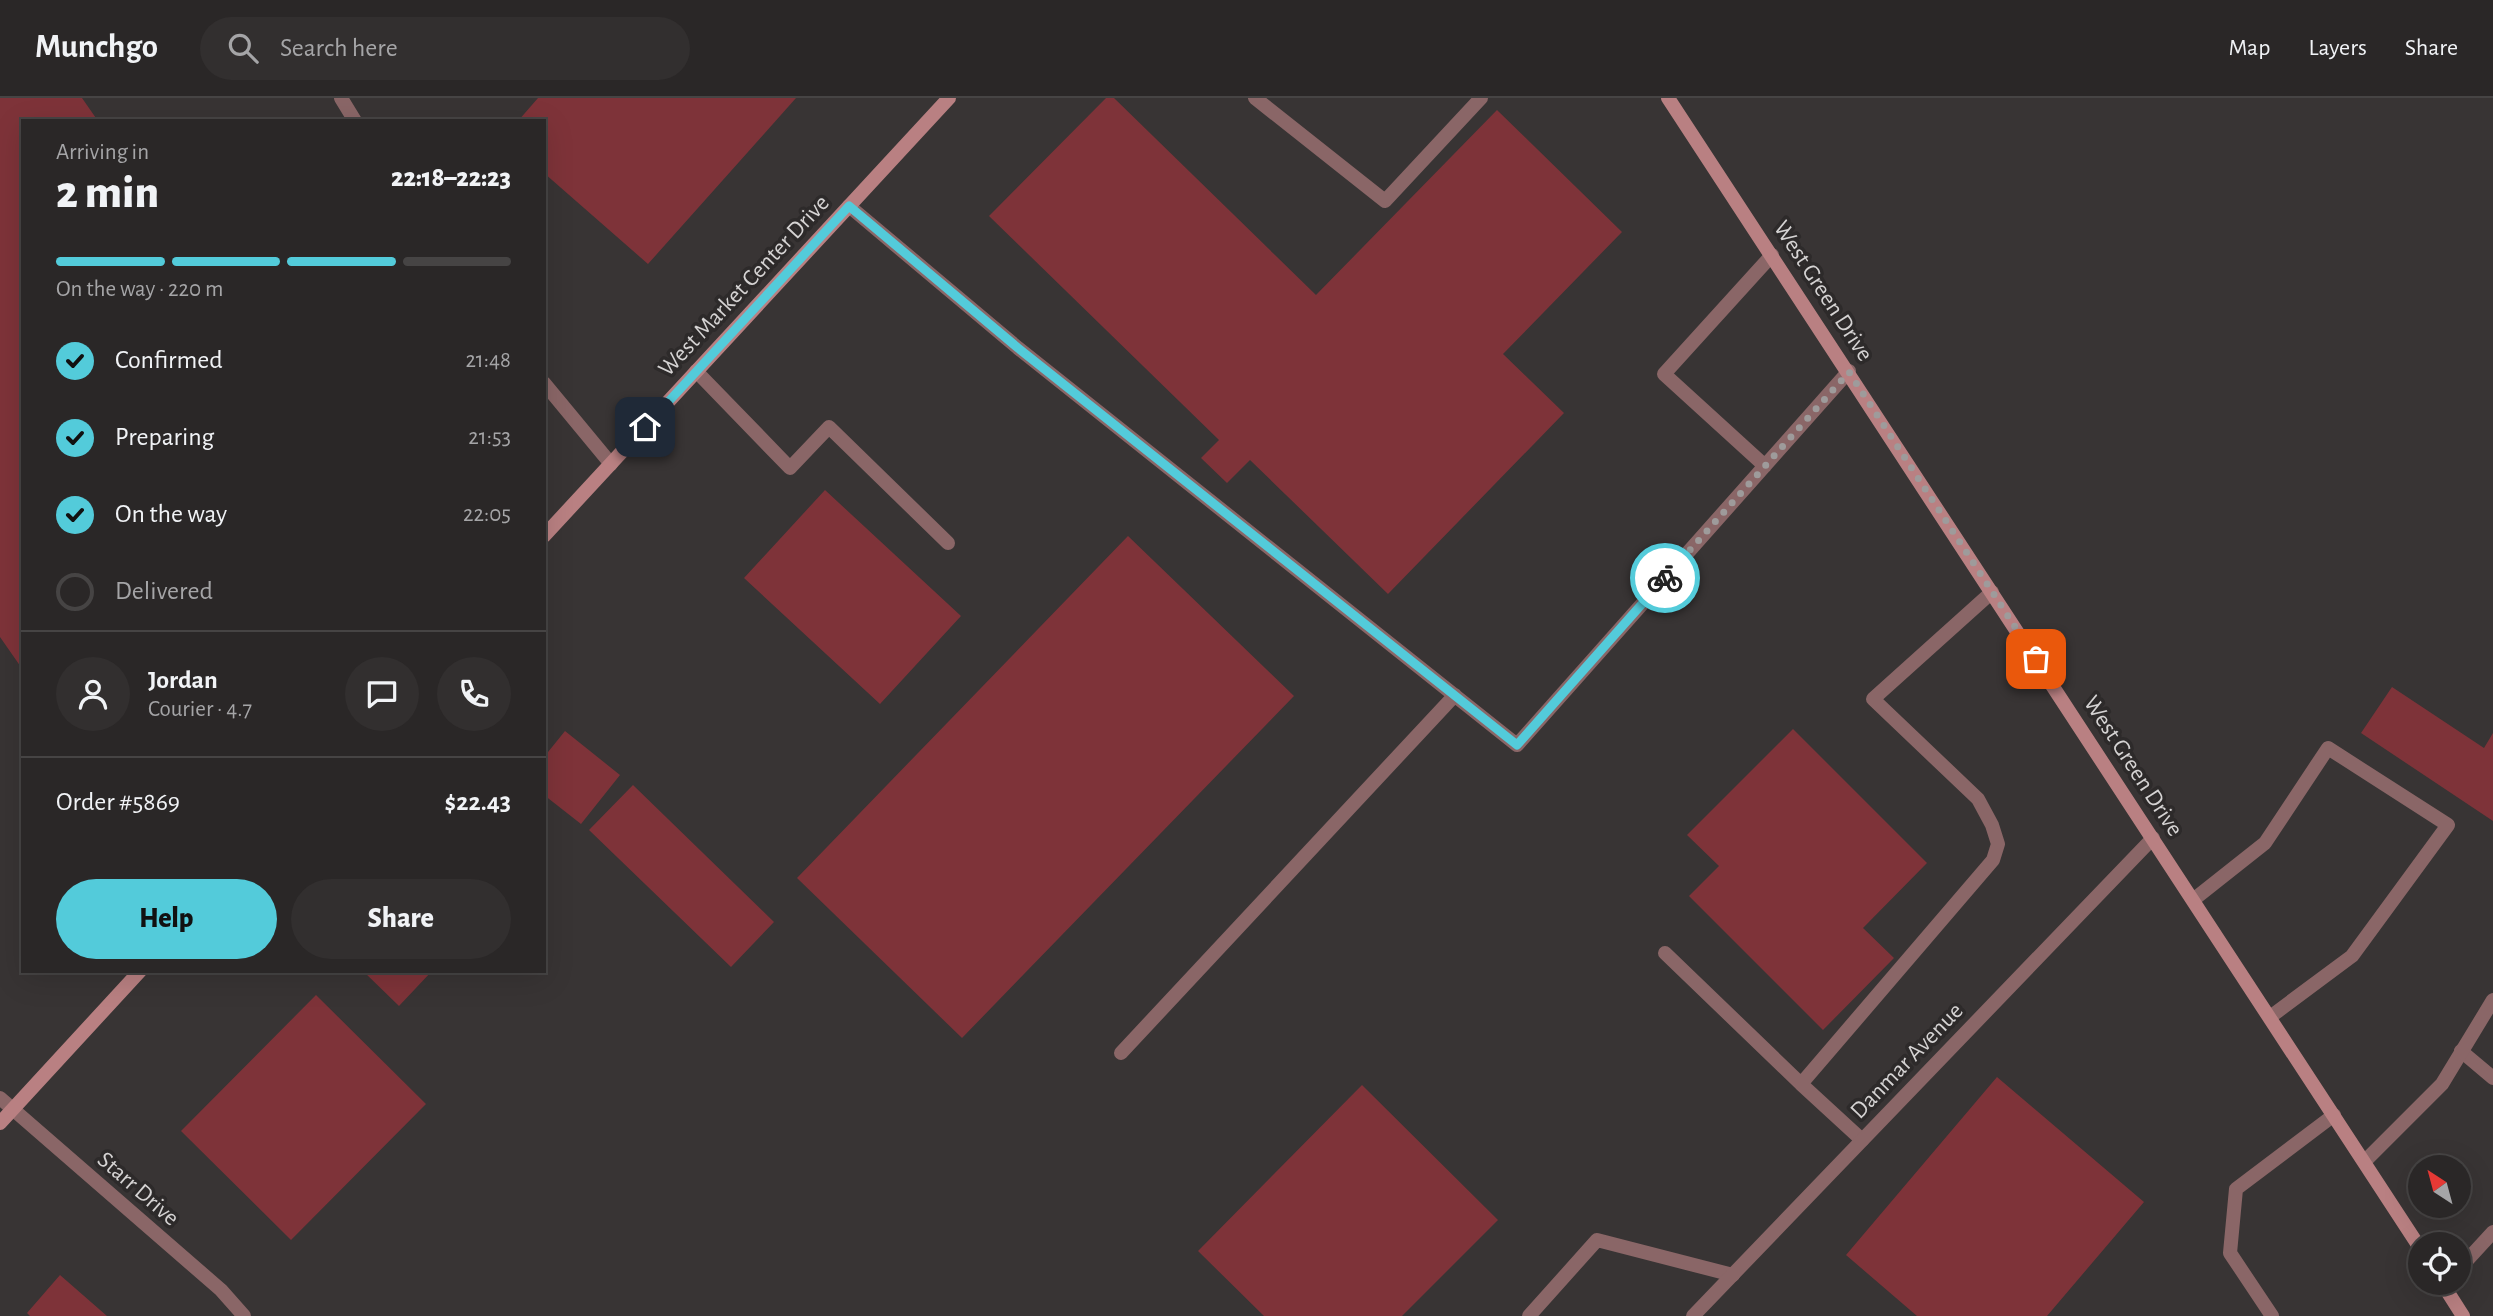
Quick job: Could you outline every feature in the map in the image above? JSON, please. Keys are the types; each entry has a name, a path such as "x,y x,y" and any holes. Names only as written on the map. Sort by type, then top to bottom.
{"main road":[{"name":"West Market Center Drive","path":"546,534 950,98"},
{"name":"West Green Drive","path":"1668,98 2410,1232"},
{"path":"0,1123 138,973"},
{"path":"2451,1295 2463,1316"}],"street":[{"path":"341,98 354,119"},
{"path":"1255,98 1385,201 1481,98"},
{"path":"849,206 1018,348 1517,745 1849,372"},
{"path":"1765,466 1664,374 1772,255"},
{"path":"696,371 790,468 829,427 948,542"},
{"path":"546,385 611,464"},
{"path":"1801,1084 1993,860 1998,845 1992,825 1978,799 1873,699 1992,592"},
{"path":"1121,1053 1455,695"},
{"path":"2193,900 2265,843 2328,748 2448,825 2352,956 2270,1017"},
{"name":"Danmar Avenue","path":"1693,1316 2153,838"},
{"path":"1665,953 1862,1140"},
{"path":"2365,1161 2442,1084 2493,1000"},
{"path":"2461,1052 2493,1078"},
{"name":"Starr Drive","path":"0,1098 221,1290 244,1316"},
{"path":"2273,1316 2230,1253 2236,1189 2334,1115"},
{"path":"2471,1256 2493,1232"},
{"path":"1529,1316 1597,1240 1732,1275"}],"building":[{"path":"0,98 82,98 97,119 21,119 21,667 0,637"},
{"path":"538,98 796,98 648,264 546,175 546,119 520,119"},
{"path":"1106,98 1114,98 1316,295 1497,110 1622,232 1503,354 1564,413 1388,594 1250,460 1227,483 1201,458 1219,440 989,216"},
{"path":"825,490 961,616 880,704 744,578"},
{"path":"1128,536 1294,696 962,1038 797,878"},
{"path":"2392,687 2484,748 2493,733 2493,821 2361,733"},
{"path":"1793,729 1927,863 1863,928 1894,958 1823,1030 1689,896 1719,866 1687,835"},
{"path":"565,731 620,775 581,824 546,797 546,755"},
{"path":"633,785 774,922 731,967 589,830"},
{"path":"365,973 430,973 399,1006"},
{"path":"316,995 426,1104 291,1240 181,1131"},
{"path":"1997,1077 2144,1202 2047,1316 1917,1316 1846,1255"},
{"path":"1362,1085 1498,1220 1402,1316 1264,1316 1198,1251"},
{"path":"60,1275 107,1316 30,1316 27,1313"}],"way so far":[{"path":"1665,578 1849,372 2036,659"}],"route":[{"path":"645,427 849,206 1018,348 1517,745 1665,578"}]}
